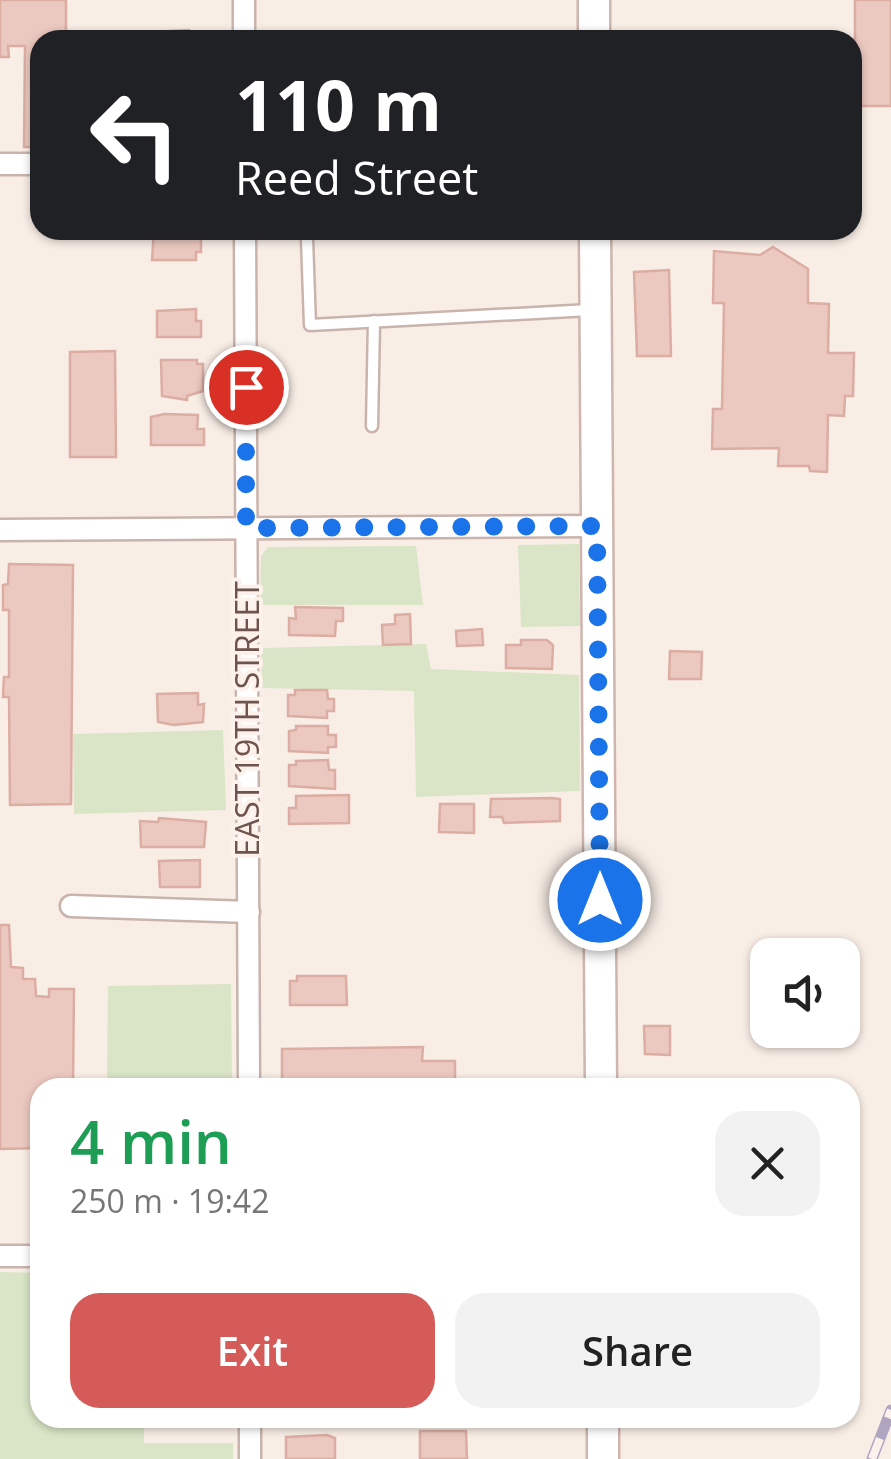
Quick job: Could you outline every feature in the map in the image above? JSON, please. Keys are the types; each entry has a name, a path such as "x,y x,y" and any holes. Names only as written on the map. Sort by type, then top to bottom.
{"main road":[{"path":"594,0 594,30"},
{"path":"595,240 601,1078"},
{"path":"602,1428 603,1459"}],"street":[{"path":"244,0 244,30"},
{"path":"0,164 30,164"},
{"name":"EAST 19TH STREET","path":"245,240 249,1078"},
{"path":"0,530 597,526"},
{"path":"72,906 248,912"},
{"path":"0,1256 30,1256"},
{"path":"250,1428 250,1459"}],"lane":[{"path":"307,240 310,325 596,310"},
{"path":"372,426 374,322"}],"green space":[{"path":"579,544 580,626 521,627 518,545"},
{"path":"416,546 423,605 260,605 261,556 268,547"},
{"path":"426,644 431,669 579,675 580,791 416,797 414,691 262,688 261,648"},
{"path":"223,730 226,810 74,814 73,734"},
{"path":"231,984 232,1078 107,1078 108,986"},
{"path":"0,1272 30,1273 30,1428 144,1428 144,1443 233,1443 233,1459 0,1459"}],"building":[{"path":"0,0 66,0 66,30 30,30 30,147 24,147 25,46 8,46 9,57 0,57"},
{"path":"855,0 891,0 891,106 862,106 862,30 855,30"},
{"path":"153,240 201,240 196,260 152,260"},
{"path":"773,247 808,269 808,303 829,304 828,353 854,353 853,396 845,396 844,416 828,415 827,472 810,471 809,466 778,466 779,448 712,449 713,409 722,409 724,303 713,303 714,251 760,255"},
{"path":"669,270 671,356 637,356 634,272"},
{"path":"196,309 201,337 157,337 157,311"},
{"path":"115,351 116,457 70,457 70,352"},
{"path":"161,360 197,360 197,364 203,364 203,391 187,396 187,400 162,396"},
{"path":"198,415 197,429 204,429 204,445 151,445 151,417"},
{"path":"9,564 73,565 71,804 10,805 9,697 3,697 4,677 9,677 9,610 3,610 3,585 8,584"},
{"path":"295,607 343,608 343,621 336,621 335,636 289,635 289,618 296,619"},
{"path":"410,614 411,644 383,645 382,625 395,624 395,615"},
{"path":"482,629 483,645 457,646 456,631"},
{"path":"521,640 547,640 553,645 552,669 506,668 506,645 521,645"},
{"path":"670,651 702,652 701,679 669,679"},
{"path":"295,690 327,690 328,699 334,699 334,711 327,711 327,718 288,716 288,695 295,695"},
{"path":"198,693 198,705 204,704 203,722 158,722 157,694"},
{"path":"296,726 328,726 328,735 336,735 336,747 328,747 328,753 289,751 289,731 296,730"},
{"path":"328,760 329,770 335,770 335,789 289,786 289,765 296,765 296,761"},
{"path":"349,795 349,823 289,824 289,808 296,808 296,796"},
{"path":"491,799 560,799 560,821 504,823 502,817 490,817"},
{"path":"440,804 474,804 474,833 439,832"},
{"path":"159,818 206,822 204,847 141,847 140,821 158,822"},
{"path":"200,860 200,887 160,887 159,861"},
{"path":"0,925 9,925 11,967 23,968 23,979 35,979 36,996 49,997 49,989 74,989 73,1078 30,1078 30,1148 0,1149"},
{"path":"297,976 346,976 347,1005 290,1005 290,981 297,981"},
{"path":"644,1026 670,1026 670,1055 645,1054"},
{"path":"423,1047 422,1061 455,1061 455,1078 282,1078 282,1049"},
{"path":"420,1431 466,1431 467,1459 420,1459"},
{"path":"286,1437 335,1438 335,1459 286,1459"}],"railway":[{"path":"872,1459 891,1410"}],"route":[{"path":"246,387 246,528 597,526 600,900"}]}
